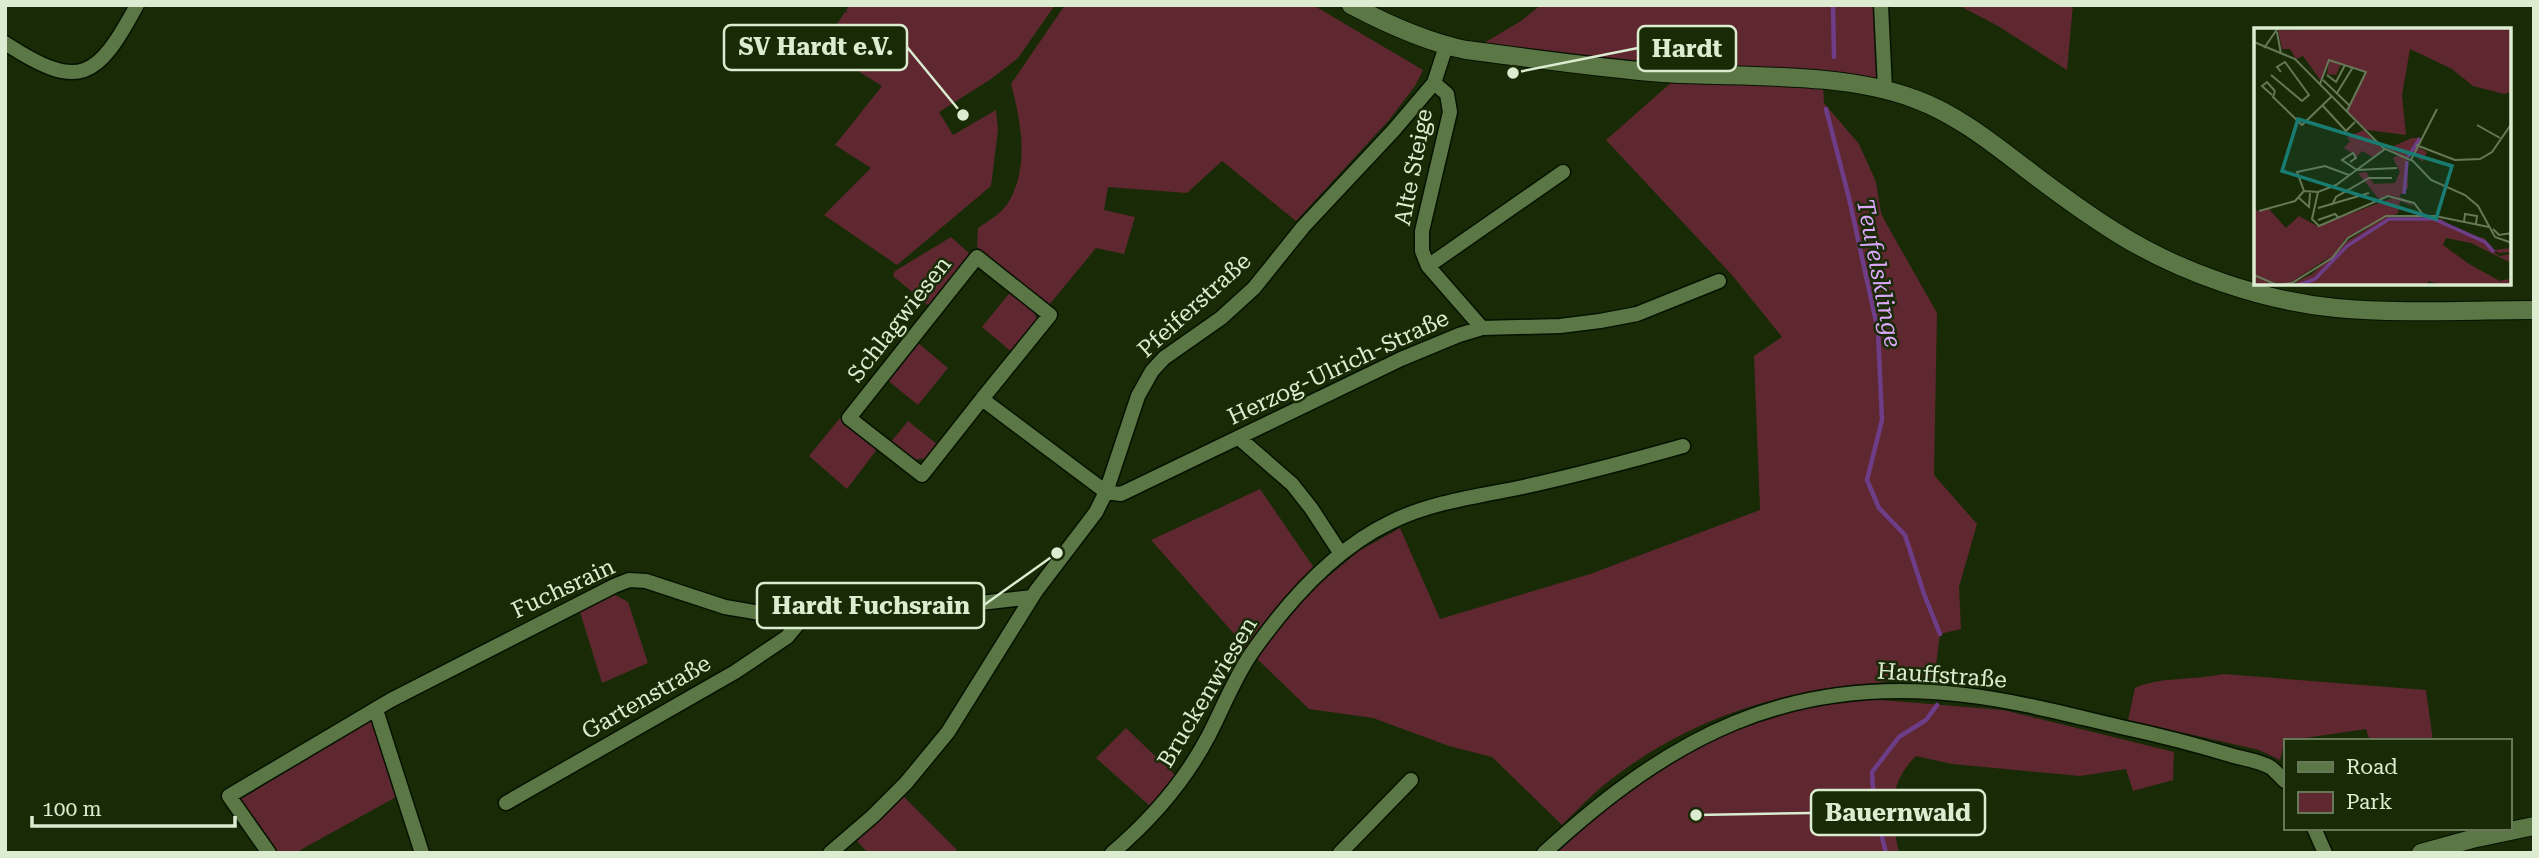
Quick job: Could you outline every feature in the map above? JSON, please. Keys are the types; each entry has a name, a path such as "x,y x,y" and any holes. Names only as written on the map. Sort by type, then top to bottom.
{"main road":[{"path":"1351,5 1446,46 1598,66 1796,79 1885,89 1916,99 1951,116 2120,235 2190,270 2233,285 2276,297 2336,308 2403,311 2534,310"},
{"path":"2421,853 2534,826"}],"street":[{"path":"5,43 51,70 80,71 102,61 119,38 137,5"},
{"path":"1881,5 1885,89"},
{"name":"Pfeiferstraße","path":"830,853 881,808 934,750 973,694 1032,597 1096,512 1106,492 1138,396 1152,371 1164,358 1221,318 1254,288 1303,227 1434,83 1446,46"},
{"name":"Alte Steige","path":"1428,266 1422,251 1422,232 1450,112 1447,94 1434,83"},
{"path":"1482,328 1428,266 1563,172"},
{"name":"Schlagwiesen","path":"977,257 1050,315 982,399 922,475 849,418 977,257"},
{"name":"Herzog-Ulrich-Straße","path":"1106,492 1121,494 1401,359 1458,335 1482,328 1600,321 1637,314 1719,281"},
{"path":"982,399 1106,492"},
{"path":"1239,438 1292,484 1341,554"},
{"name":"Bruckenwiesen","path":"1112,853 1155,812 1193,763 1251,653 1266,633 1306,585 1369,533 1421,509 1552,480 1682,446"},
{"name":"Fuchsrain","path":"269,853 229,796 376,710 488,649 629,580 646,581 725,607 801,620 834,620 1032,597"},
{"name":"Gartenstraße","path":"506,803 735,672 787,638 801,620"},
{"name":"Hauffstraße","path":"1544,853 1610,796 1644,770 1678,750 1750,716 1792,703 1837,694 1888,690 1964,694 2011,702 2185,742 2269,767 2284,780"},
{"path":"376,710 422,853"},
{"path":"1340,853 1411,780"},
{"path":"2315,830 2325,853"}],"green space":[{"path":"849,5 1055,5 1018,58 991,79 939,112 953,135 996,110 998,130 991,186 897,265 824,215 871,168 835,145 882,86 821,48 845,12 848,13 846,11"},
{"path":"1065,5 1313,5 1423,70 1415,86 1389,120 1296,221 1222,161 1187,193 1108,187 1104,210 1135,217 1124,254 1096,248 1049,305 977,247 978,228 1005,207 1015,189 1019,174 1020,128 1011,84"},
{"path":"1541,5 1880,5 1877,78 1822,71 1824,103 1859,144 1876,182 1881,213 1937,313 1934,475 1977,524 1959,587 1961,629 1940,634 1934,681 1847,686 1804,693 1762,703 1722,717 1682,734 1645,756 1603,786 1562,825 1492,757 1449,746 1373,718 1309,709 1251,653 1151,540 1260,489 1323,581 1359,551 1400,528 1440,619 1590,574 1760,510 1754,356 1782,337 1732,275 1606,140 1689,67 1484,43 1521,21"},
{"path":"1958,5 2073,5 2067,70 1998,26"},
{"path":"951,237 970,254 929,306 893,276 895,271"},
{"path":"1012,290 1033,307 1037,320 1013,353 982,327"},
{"path":"917,342 948,368 918,405 886,379"},
{"path":"840,418 878,448 847,489 809,456"},
{"path":"908,421 938,445 928,458 913,460 890,443"},
{"path":"615,595 628,602 648,663 602,683 580,612"},
{"path":"2223,674 2426,690 2433,739 2369,739 2366,729 2284,739 2280,760 2259,750 2128,720 2135,688 2154,682"},
{"path":"1869,699 2003,710 2174,752 2173,780 2133,791 2126,769 2080,776 1952,764 1916,756 1900,778 1896,789 1893,813 1899,853 1557,853 1642,782 1701,746 1768,719 1805,708"},
{"path":"371,720 396,797 295,853 276,853 238,801"},
{"path":"1126,728 1175,775 1150,806 1096,758"},
{"path":"903,796 957,850 954,853 868,853 856,840"}],"waterway":[{"name":"Teufelsklinge","path":"1833,5 1834,57"},
{"name":"Teufelsklinge","path":"1826,109 1878,331 1882,420 1867,480 1879,508 1905,535 1940,634"},
{"name":"Teufelsklinge","path":"1886,853 1874,805 1872,772 1899,737 1926,720 1937,705"}],"place":[{"name":"Hardt","path":"1513,73"},
{"name":"SV Hardt e.V.","path":"963,115"},
{"name":"Hardt Fuchsrain","path":"1057,553"},
{"name":"Bauernwald","path":"1696,815"}]}
